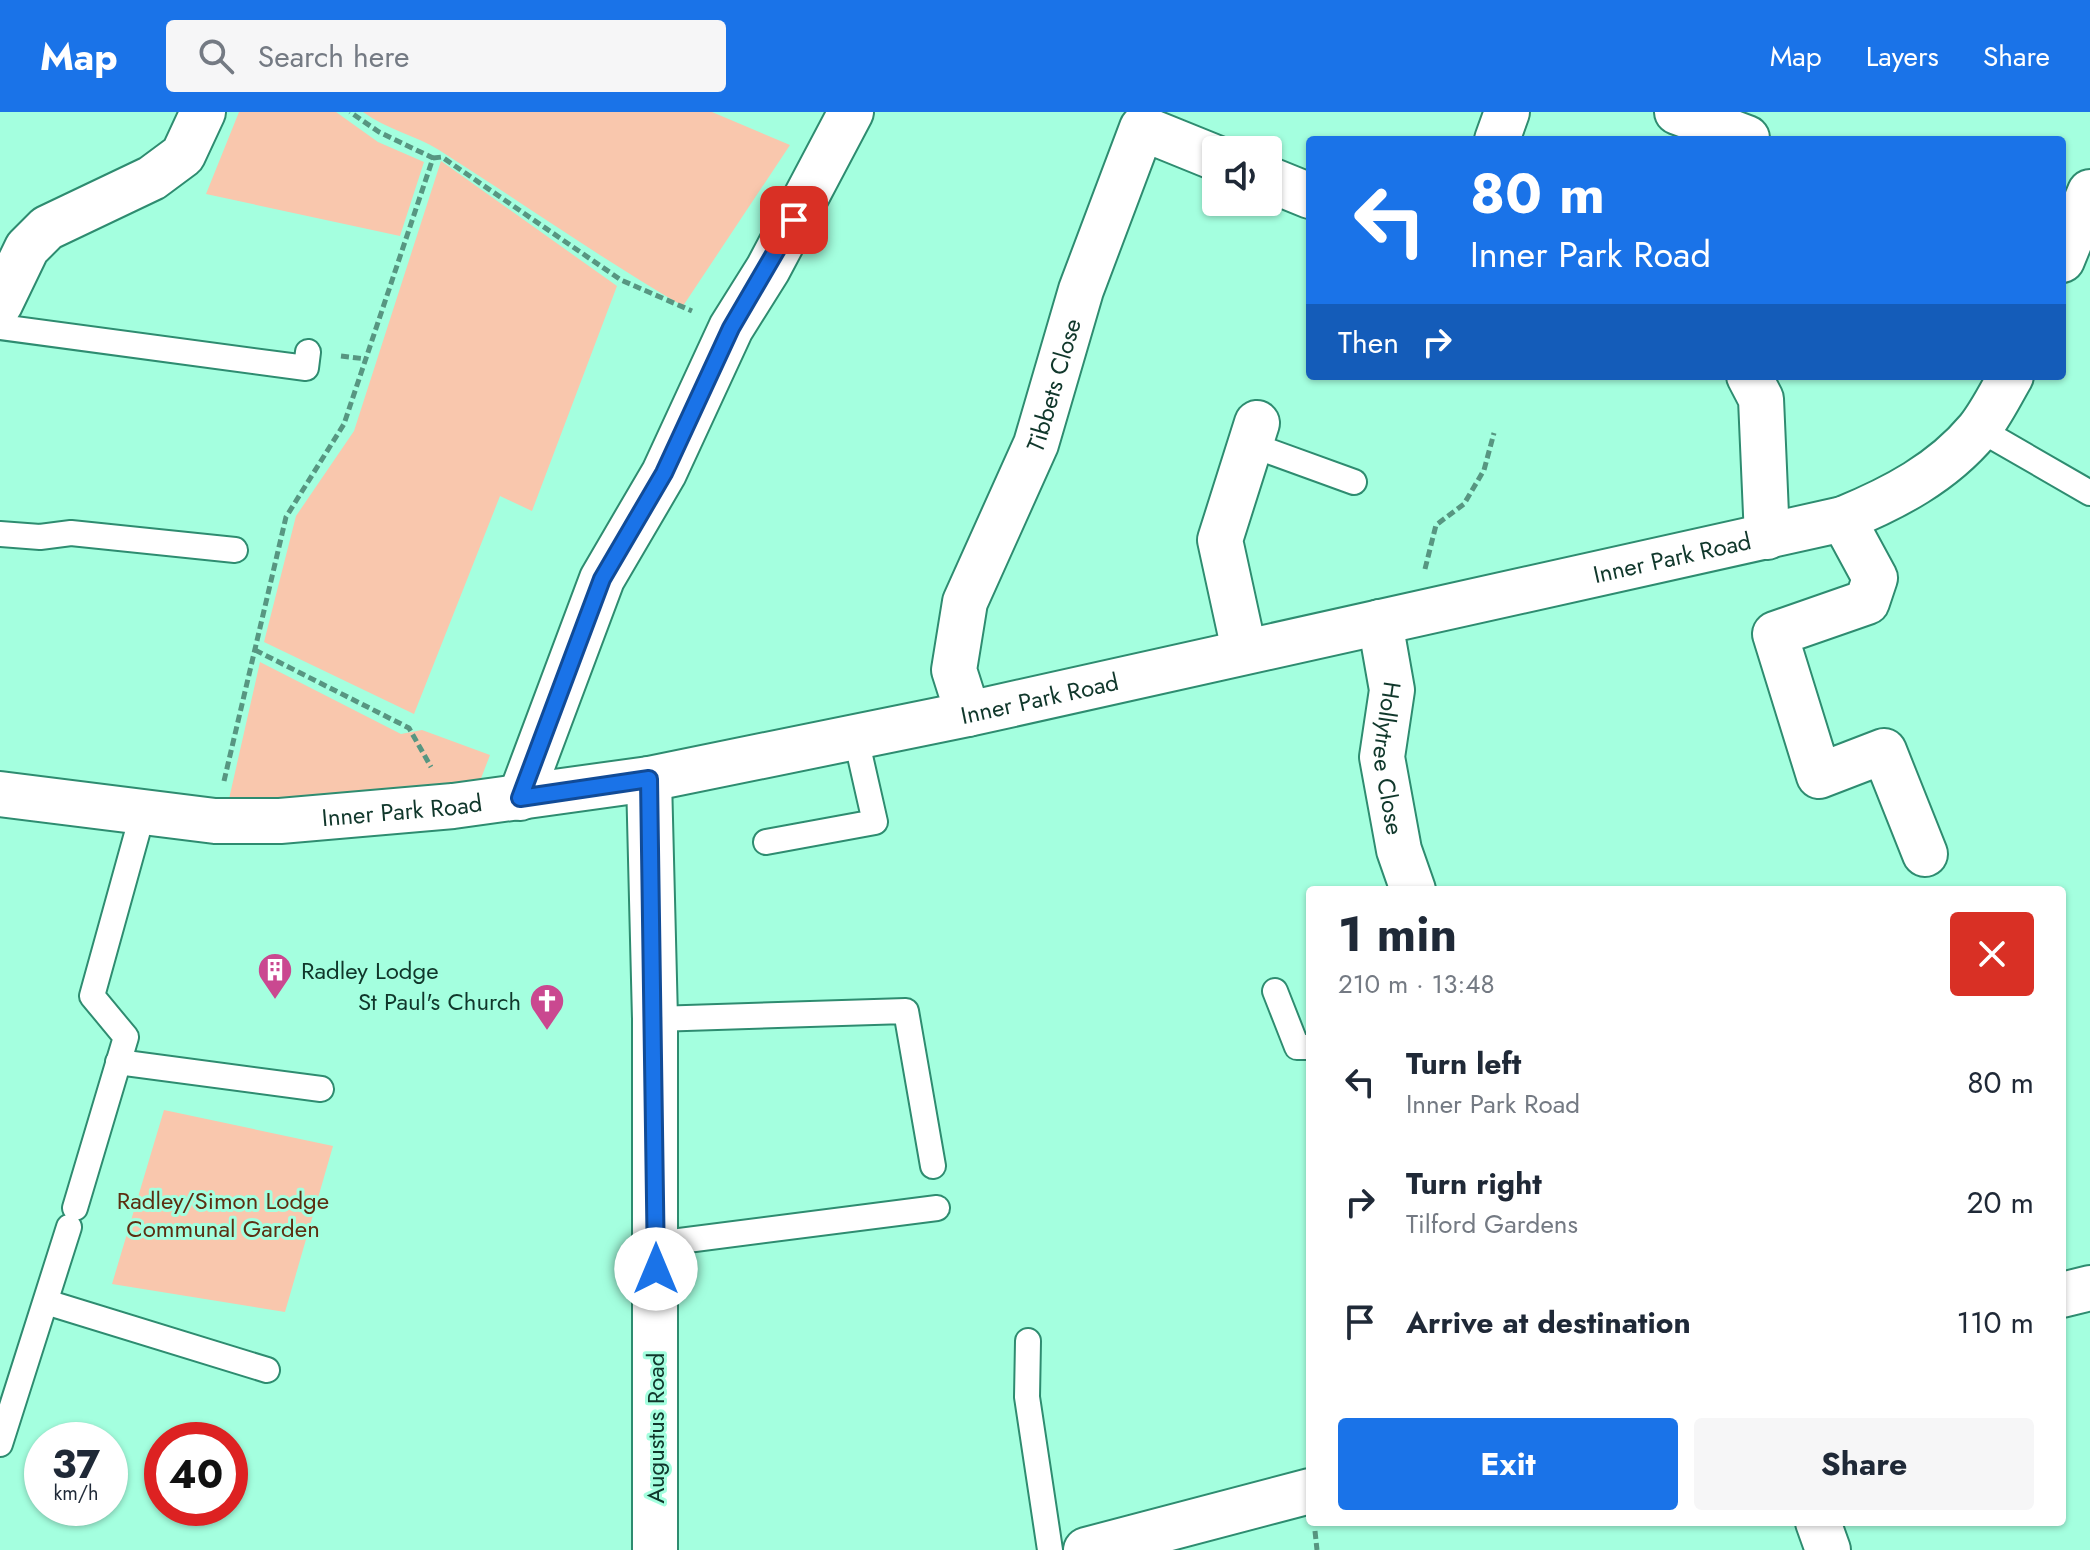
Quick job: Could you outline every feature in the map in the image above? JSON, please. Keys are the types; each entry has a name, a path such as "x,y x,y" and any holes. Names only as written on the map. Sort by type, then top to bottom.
{"street":[{"path":"0,304 27,248 47,228 152,178 183,155 203,112"},
{"path":"520,798 602,579 664,473 731,328 768,269 851,112"},
{"path":"1498,136 1507,112"},
{"path":"1677,112 1742,136"},
{"name":"Tibbets Close","path":"968,714 954,670 965,602 1036,444 1081,290 1142,128 1202,152"},
{"path":"1282,185 1306,194"},
{"path":"2066,251 2087,206"},
{"path":"1751,380 1761,399 1767,537"},
{"name":"Inner Park Road","path":"0,794 215,821 280,821 453,806 649,779 855,734 968,714 1244,650 1843,519 1889,500 1928,477 1979,429 2009,380"},
{"path":"1244,650 1220,540 1253,433"},
{"path":"1843,519 1875,578 1867,602 1775,634 1819,776 1884,751 1925,854"},
{"name":"Hollytree Close","path":"1380,622 1392,690 1382,757 1399,850 1412,886"},
{"name":"Augustus Road","path":"649,779 655,1019 655,1550"},
{"path":"2066,1294 2090,1288"},
{"path":"1086,1550 1306,1492"},
{"path":"1819,1526 1828,1550"}],"lane":[{"path":"0,327 306,368 308,352"},
{"path":"1979,429 2090,493"},
{"path":"1253,433 1354,482"},
{"path":"0,534 40,537 71,533 235,550"},
{"path":"766,842 875,822 855,734"},
{"path":"0,1444 126,1037 92,996 143,812"},
{"path":"1275,991 1297,1047 1306,1047"},
{"path":"655,1019 906,1011 933,1166"},
{"path":"118,1062 321,1089"},
{"path":"656,1244 937,1208"},
{"path":"46,1302 267,1370"},
{"path":"1028,1341 1027,1397 1050,1550"}],"path":[{"path":"350,112 379,132 433,158 442,157 621,280 731,328"},
{"path":"215,821 286,517 344,424 433,158"},
{"path":"1435,609 1424,565 1436,525 1464,504 1484,470 1494,433"},
{"path":"255,650 409,728 453,806"}],"green space":[{"path":"239,112 336,112 378,142 424,162 400,236 206,194"},
{"path":"363,112 712,112 790,145 683,306 439,150"},
{"path":"441,161 617,286 532,511 500,496 414,714 264,642 296,516 354,431"},
{"path":"260,662 401,734 422,730 490,755 480,781 296,799 229,799"},
{"name":"Radley/Simon Lodge Communal Garden","path":"164,1110 333,1146 285,1312 112,1284"}],"place":[{"name":"Radley Lodge","path":"275,1001"},
{"name":"St Paul's Church","path":"547,1032"}],"route":[{"path":"656,1269 655,1019 649,779 520,798 602,579 664,473 731,328 794,220"}]}
